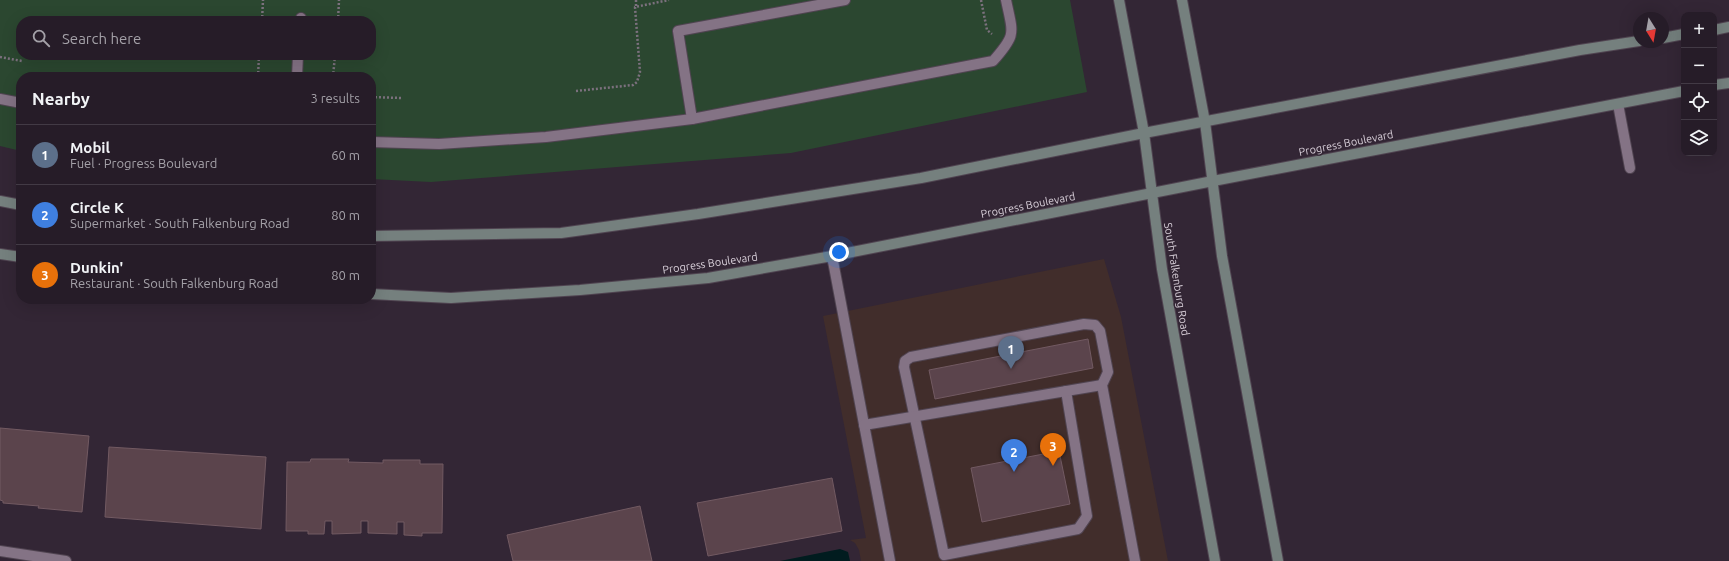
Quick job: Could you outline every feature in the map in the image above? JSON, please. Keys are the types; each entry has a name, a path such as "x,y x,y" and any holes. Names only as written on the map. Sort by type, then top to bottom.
{"main road":[{"name":"South Falkenburg Road","path":"1119,0 1144,134 1162,269 1215,561"},
{"path":"1182,0 1205,122 1222,256 1278,561"},
{"path":"1717,29 1729,27"},
{"path":"1669,37 1681,35"},
{"path":"376,236 561,234 698,214 920,178 1580,50 1633,42"},
{"path":"1717,85 1729,83"},
{"name":"Progress Boulevard","path":"376,294 451,298 580,290 708,278 832,256 1151,193 1681,92"},
{"path":"0,201 16,204"},
{"path":"0,254 16,256"}],"street":[{"path":"692,119 678,31 845,0"},
{"path":"376,142 439,144 546,137 692,119 993,61 1008,44 1012,31 1006,0"},
{"path":"297,72 298,60"},
{"path":"0,99 16,102"},
{"path":"1618,104 1630,168"},
{"path":"832,256 890,561"},
{"path":"1066,391 1087,516 1078,529 944,555 904,367 905,361 911,357 1084,324 1094,325 1100,331 1108,372 1102,384 1135,561"},
{"path":"864,425 1102,384"},
{"path":"0,551 66,561"}],"path":[{"path":"262,16 263,0"},
{"path":"338,16 339,0"},
{"path":"576,92 633,85 637,82 640,72 636,0"},
{"path":"636,7 669,0"},
{"path":"981,0 987,30 1008,44"},
{"path":"0,57 16,60"},
{"path":"16,60 22,61"},
{"path":"258,72 259,60"},
{"path":"333,72 335,60"},
{"path":"376,97 402,98"}],"shaded area":[{"path":"1104,259 1121,317 1168,561 861,561 859,550 855,543 850,540 866,538 823,316"},
{"path":"840,549 848,552 850,561 780,561"}],"green space":[{"path":"0,0 1070,0 1087,92 791,153 431,182 376,179 376,72 16,72 16,150 0,146"}],"building":[{"path":"1088,339 1093,368 935,399 929,370"},
{"path":"0,428 89,436 82,512 3,503 3,501 0,500"},
{"path":"109,447 266,457 261,529 105,517"},
{"path":"1059,451 1070,504 982,522 971,468"},
{"path":"311,459 349,459 348,462 383,463 383,460 420,460 420,464 443,464 442,533 422,533 422,536 404,535 404,522 397,522 397,534 368,533 368,521 361,521 361,533 332,534 332,521 325,521 324,534 308,534 308,531 286,531 287,462 310,462"},
{"path":"832,478 842,531 708,556 697,503"},
{"path":"640,506 652,561 513,561 507,535"}],"place":[{"name":"Mobil","path":"1011,369"},
{"name":"Dunkin'","path":"1053,466"},
{"name":"Circle K","path":"1014,472"}]}
